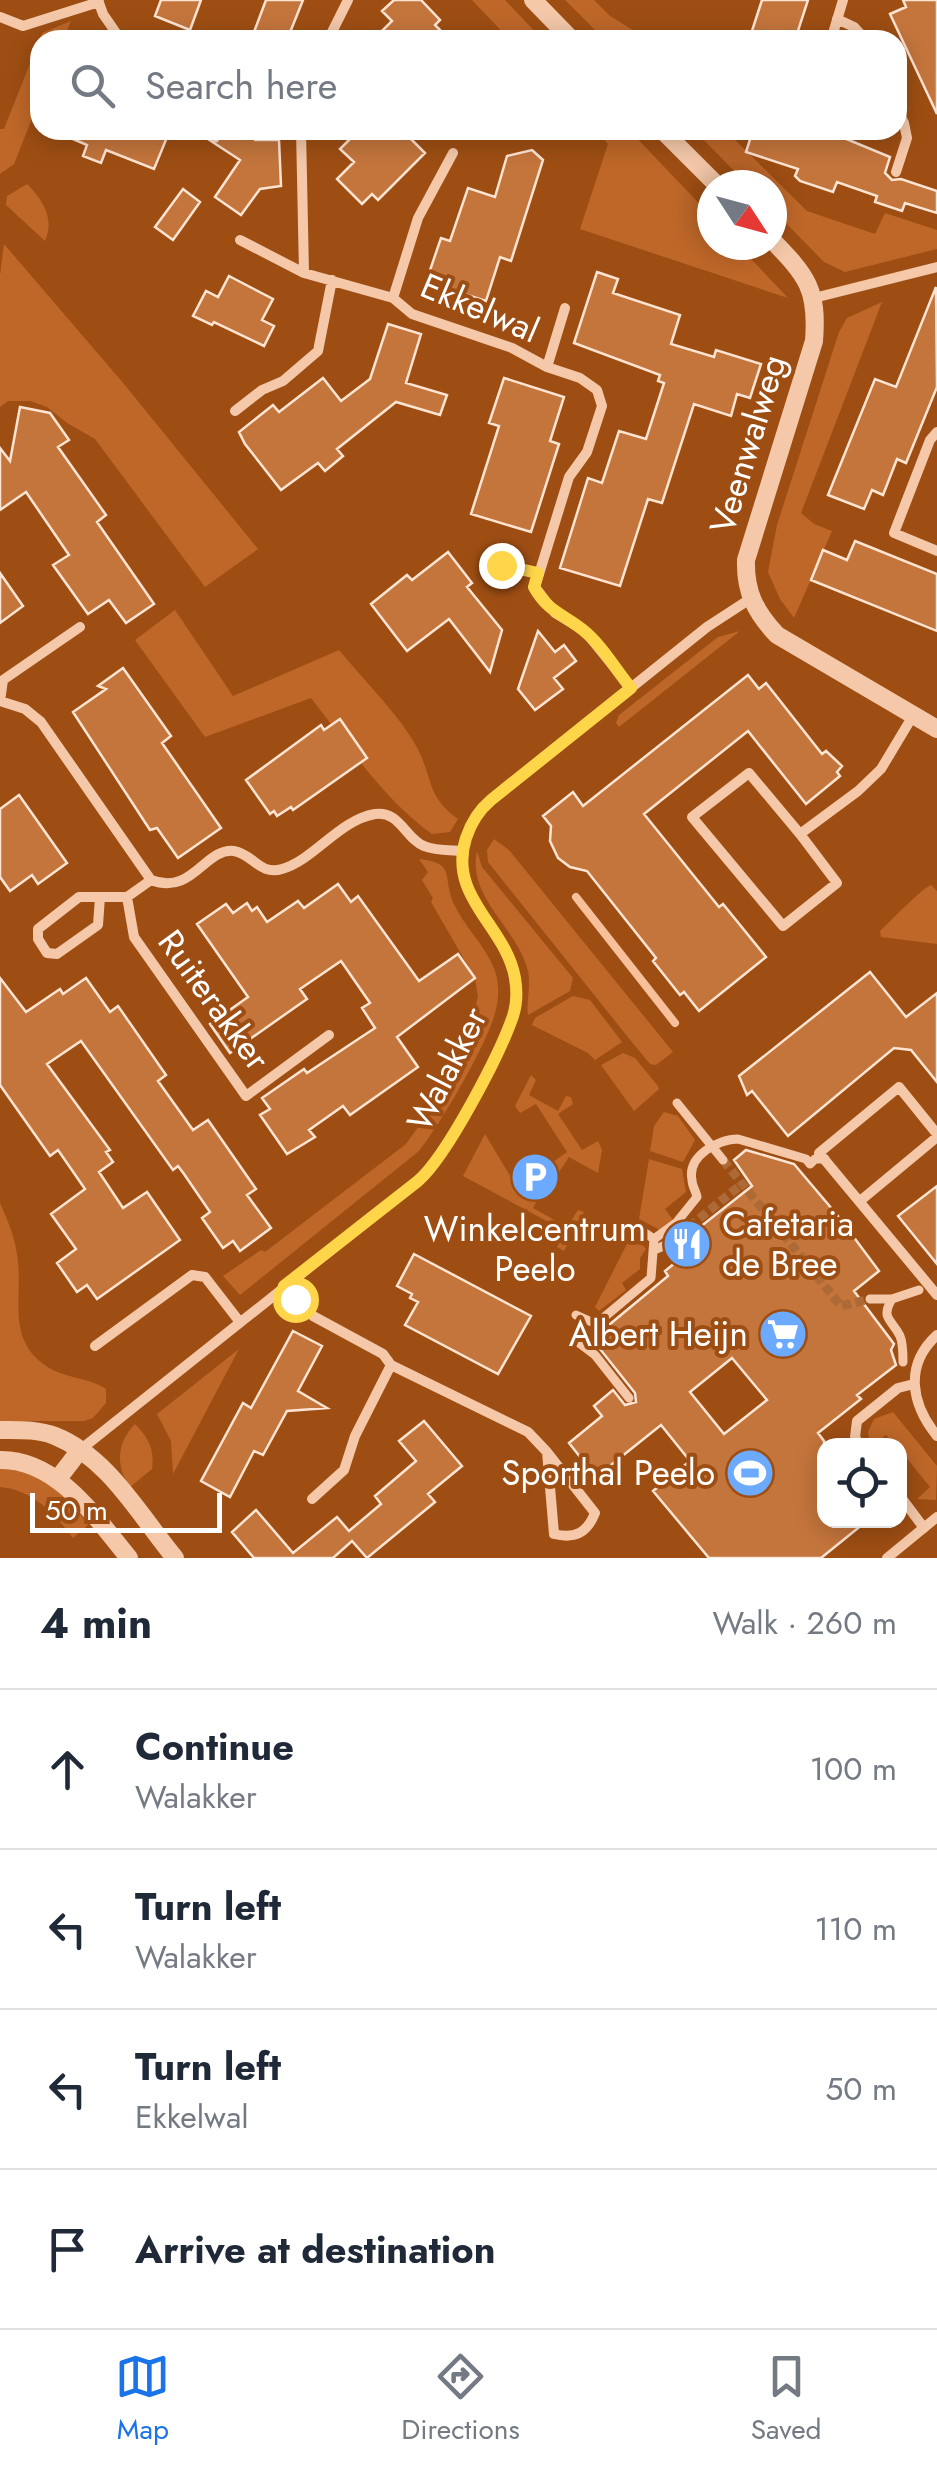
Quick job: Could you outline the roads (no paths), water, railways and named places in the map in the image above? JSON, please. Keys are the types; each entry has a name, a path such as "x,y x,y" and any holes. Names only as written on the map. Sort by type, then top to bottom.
{"street":[{"path":"333,30 348,0"},
{"path":"532,0 562,30"},
{"path":"834,30 843,0"},
{"path":"0,17 23,26 99,1 115,30"},
{"path":"838,19 857,30"},
{"path":"896,172 907,136"},
{"path":"301,140 304,273"},
{"path":"672,140 702,170"},
{"path":"393,298 418,218 452,153"},
{"name":"Ekkelwal","path":"240,240 304,273 393,298 412,314 512,348 596,390 602,406 587,452 569,477 538,573"},
{"path":"787,255 800,268 814,298 937,267"},
{"path":"235,411 262,390 283,381 318,351 332,280"},
{"name":"Veenwalweg","path":"750,599 746,560 814,341 814,298"},
{"name":"Ekkelwal","path":"547,366 565,308"},
{"path":"937,432 930,440 894,533 937,551"},
{"path":"484,560 538,573 534,587 540,596 555,614 585,631 631,688"},
{"path":"463,851 468,832 484,806 707,627 750,599 768,626 784,640 937,729"},
{"path":"80,626 4,680 0,701 25,709 41,722 151,880"},
{"path":"800,834 858,792 881,768 914,714"},
{"path":"749,773 800,834 838,883 783,926 692,817 749,773"},
{"name":"Ruiterakker","path":"330,1035 246,1096 134,937 127,897 151,880 166,886 183,880 224,852 236,851 268,871 285,869 355,821 382,813 394,818 424,846 463,851"},
{"name":"Walakker","path":"56,1480 80,1450 428,1172 448,1143 512,1017 516,990 510,961 469,896 463,851"},
{"path":"100,898 98,925 57,954 47,953 38,938 38,929 79,897 127,897"},
{"path":"860,1201 937,1136 899,1087 819,1152 937,1295"},
{"path":"677,1103 723,1160"},
{"path":"654,1238 676,1223 697,1197 692,1169 711,1146 738,1139 806,1159 810,1164 825,1159"},
{"path":"636,1226 654,1238"},
{"path":"576,1315 596,1324 651,1278 654,1238"},
{"path":"654,1250 668,1244"},
{"path":"95,1346 192,1275 206,1277 239,1322"},
{"path":"284,1286 304,1310 384,1354 391,1366 519,1427 547,1452 595,1513 590,1526 580,1534 554,1534 547,1452"},
{"path":"870,1298 892,1299 919,1290"},
{"path":"892,1299 886,1318 900,1336 903,1362"},
{"path":"937,1335 919,1358 914,1384 920,1412 937,1436"},
{"path":"575,1340 595,1355 629,1398"},
{"path":"312,1499 344,1470 355,1436 391,1366"},
{"path":"856,1438 857,1421 898,1388 914,1384"},
{"path":"0,1430 44,1433 80,1450 118,1486 175,1558"},
{"path":"0,1460 21,1461 56,1480 90,1511 128,1558"},
{"path":"907,1505 924,1528"},
{"path":"887,1558 937,1517"}],"waterway":[{"path":"576,897 675,1023"}],"tunnel":[{"path":"723,1160 841,1306 870,1299"},
{"path":"668,1244 742,1184"}],"place":[{"name":"Winkelcentrum Peelo","path":"535,1177"},
{"name":"Cafetaria de Bree","path":"687,1244"},
{"name":"Albert Heijn","path":"783,1334"},
{"name":"Sporthal Peelo","path":"750,1473"}]}
